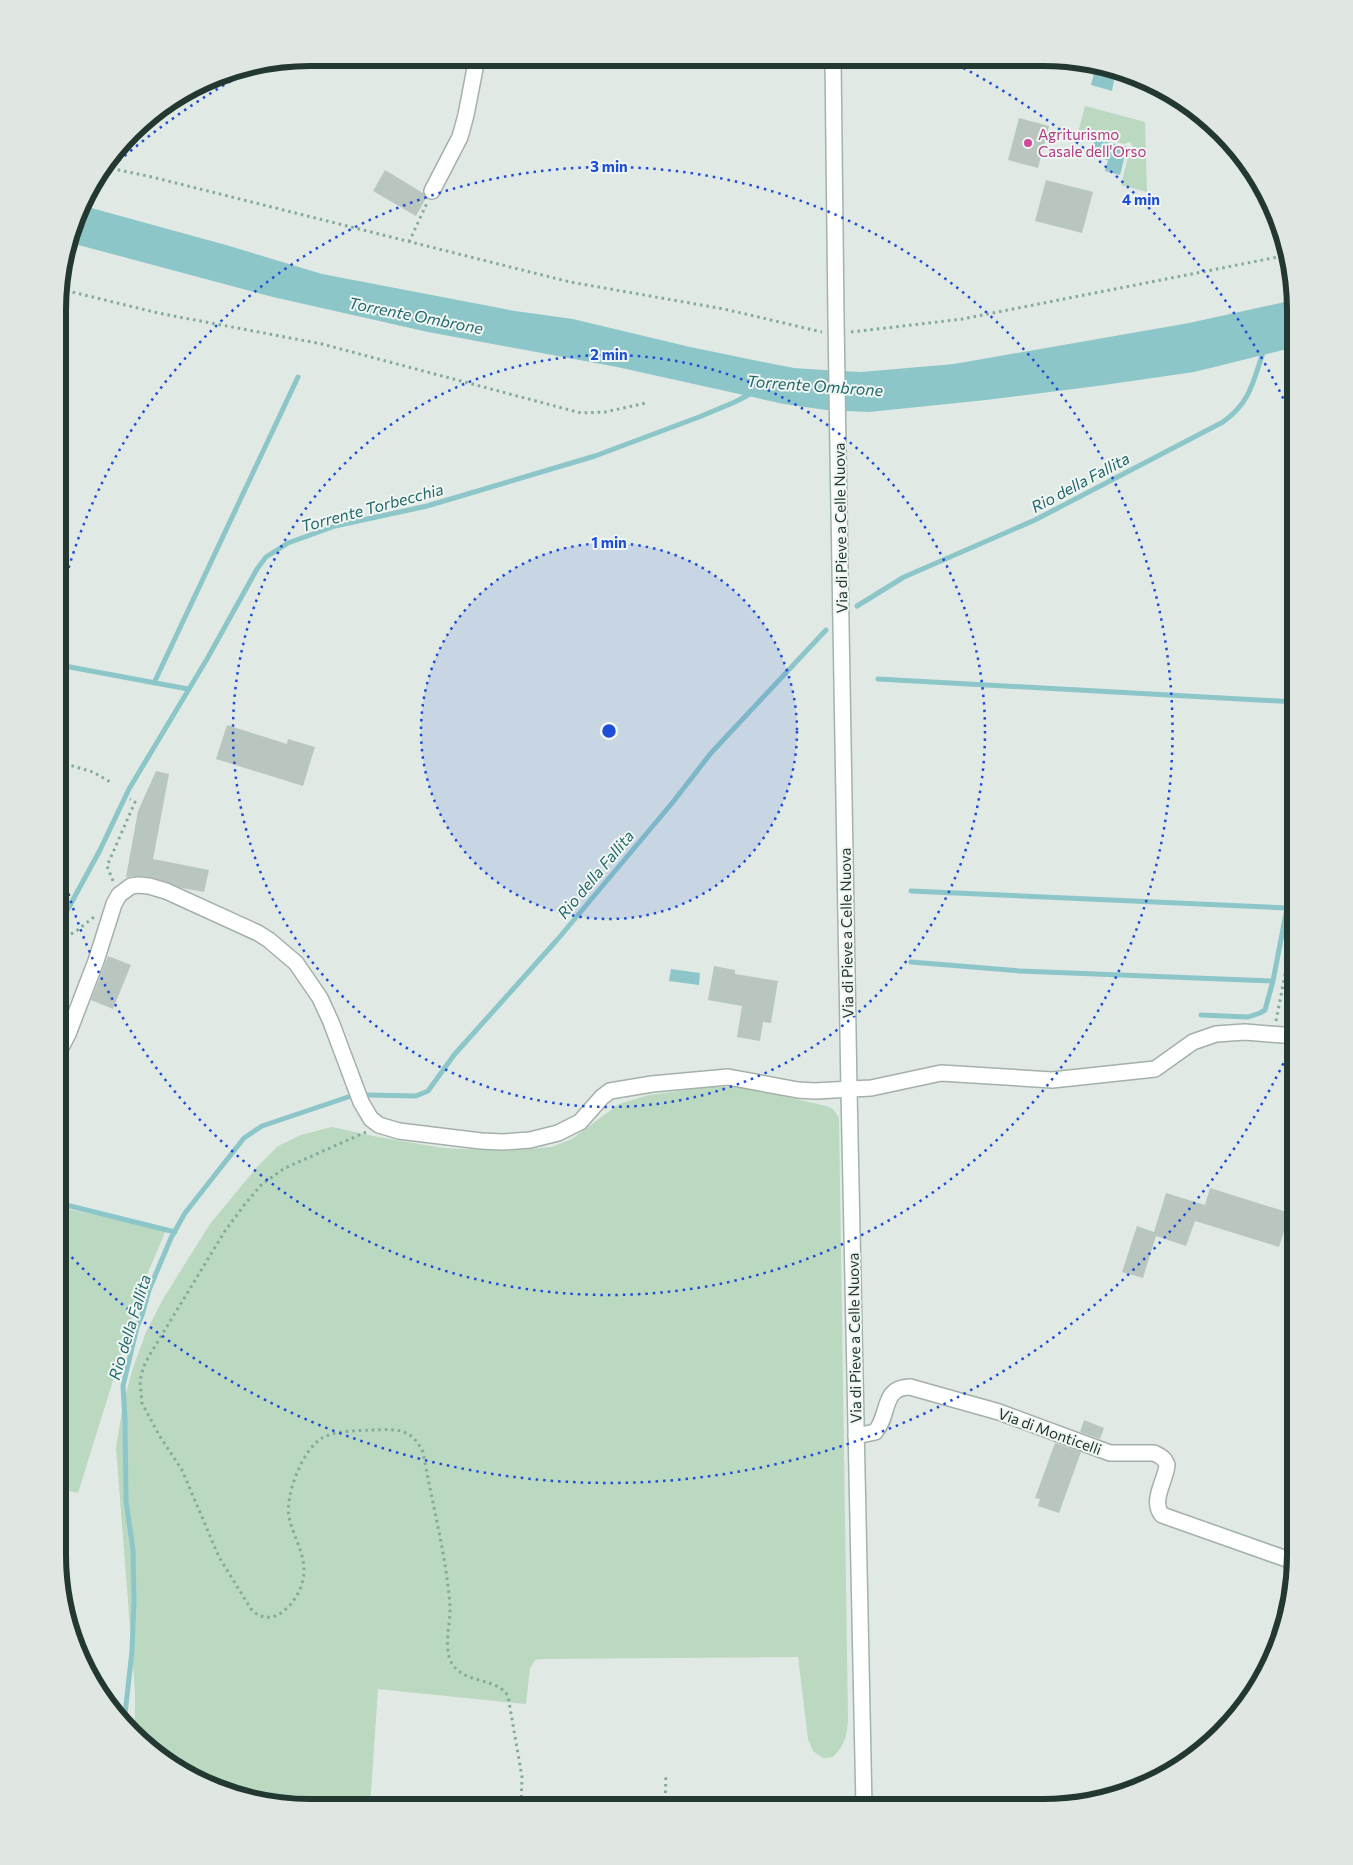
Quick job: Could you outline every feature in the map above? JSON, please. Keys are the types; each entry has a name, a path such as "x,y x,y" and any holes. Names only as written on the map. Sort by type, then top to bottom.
{"street":[{"path":"432,191 460,137 475,66"},
{"name":"Via di Pieve a Celle Nuova","path":"833,66 849,1090 864,1799"},
{"path":"66,1035 96,962 114,904 119,895 130,886 138,885 158,888 258,933 284,952 304,973 320,998 361,1102 371,1118 379,1125 399,1131 503,1142 545,1137 571,1128 580,1122 602,1097 610,1091 623,1088 728,1077 798,1090 849,1090 871,1088 941,1073 1052,1080 1155,1070 1193,1042 1204,1037 1227,1032 1287,1035"},
{"name":"Via di Monticelli","path":"856,1436 875,1432 880,1425 891,1395 898,1388 910,1387 1006,1414 1110,1453 1154,1453 1165,1460 1167,1465 1158,1503 1162,1515 1287,1559"}],"path":[{"path":"112,169 570,282 724,309 826,333"},
{"path":"409,242 432,191"},
{"path":"849,332 962,319 1280,256"},
{"path":"67,292 158,313 322,344 581,412 605,412 646,403"},
{"path":"66,764 93,772 112,783"},
{"path":"119,895 106,866 135,802 130,798"},
{"path":"66,936 75,932 97,915"},
{"path":"1274,1034 1287,965"},
{"path":"379,1125 285,1168 262,1184 250,1198 225,1232 149,1356 143,1368 140,1381 142,1403 159,1435 182,1470 219,1557 250,1609 256,1615 263,1618 272,1618 287,1609 297,1596 303,1579 304,1567 288,1506 297,1473 312,1445 324,1437 341,1432 396,1431 407,1433 415,1438 423,1452 443,1552 450,1604 449,1654 453,1665 458,1671 498,1686 508,1696 522,1777 521,1799"},
{"path":"665,1799 666,1774"}],"green space":[{"path":"1085,106 1145,122 1147,192 1121,185 1129,153 1133,148 1131,143 1124,144 1091,135 1076,141"},
{"path":"710,1087 743,1087 826,1106 833,1109 839,1118 848,1719 845,1740 837,1753 833,1757 823,1758 813,1751 808,1739 798,1657 535,1660 530,1668 526,1704 378,1689 370,1799 310,1799 263,1794 232,1786 202,1774 175,1758 149,1738 135,1724 135,1691 116,1448 123,1405 132,1371 146,1332 163,1299 210,1224 257,1167 278,1146 301,1135 332,1127 443,1148 505,1151 552,1147 572,1139 619,1104 649,1095"},
{"path":"66,1209 166,1230 143,1284 78,1493 66,1490"}],"water":[{"path":"1094,72 1115,77 1112,91 1091,85"},
{"path":"1095,139 1127,147 1120,175 1105,171 1108,160 1090,156"},
{"name":"Torrente Ombrone","path":"89,207 322,274 515,311 573,319 690,347 794,368 861,372 954,364 1189,323 1286,302 1287,349 1194,372 1097,386 869,412 826,410 784,404 617,367 428,332 273,297 76,244"},
{"path":"671,969 700,973 699,985 669,981"}],"building":[{"name":"Agriturismo Casale dell'Orso","path":"1019,118 1049,126 1038,168 1008,160"},
{"path":"385,170 423,193 426,198 416,216 373,191"},
{"path":"1046,180 1093,192 1082,233 1035,221"},
{"path":"227,725 287,744 288,739 315,747 303,786 216,759"},
{"path":"156,771 169,774 153,859 209,870 204,892 182,888 151,877 126,877 138,811"},
{"path":"108,956 131,965 113,1009 91,1000"},
{"path":"714,966 735,970 735,974 778,981 771,1023 763,1022 760,1041 737,1037 742,1006 708,1000"},
{"path":"1210,1188 1287,1212 1287,1222 1279,1247 1195,1221 1186,1246 1156,1236 1143,1278 1122,1272 1137,1226 1154,1232 1166,1193 1205,1205"},
{"path":"1084,1420 1104,1428 1100,1439 1080,1432"},
{"path":"1055,1443 1081,1452 1059,1513 1038,1506 1040,1499 1035,1498"}],"waterway":[{"name":"Rio della Fallita","path":"857,606 904,577 1035,520 1223,422 1240,407 1245,399 1254,381 1264,350"},
{"path":"154,683 298,377"},
{"name":"Torrente Torbecchia","path":"66,911 100,850 129,789 207,659 257,569 266,557 288,543 335,526 427,506 595,456 699,417 752,393"},
{"name":"Rio della Fallita","path":"367,1095 416,1096 428,1091 454,1055 557,940 673,802 711,753 826,630"},
{"path":"66,666 188,689"},
{"path":"878,679 1287,702"},
{"path":"911,891 1287,908 1273,981 1265,1010 1248,1017 1201,1015"},
{"path":"911,962 1020,971 1273,981"},
{"name":"Rio della Fallita","path":"125,1713 132,1651 134,1600 133,1550 126,1501 123,1386 137,1327 149,1290 171,1238 185,1213 244,1138 262,1126 351,1096"},
{"path":"66,1205 175,1232"}],"place":[{"name":"Agriturismo Casale dell'Orso","path":"1028,143"}]}
